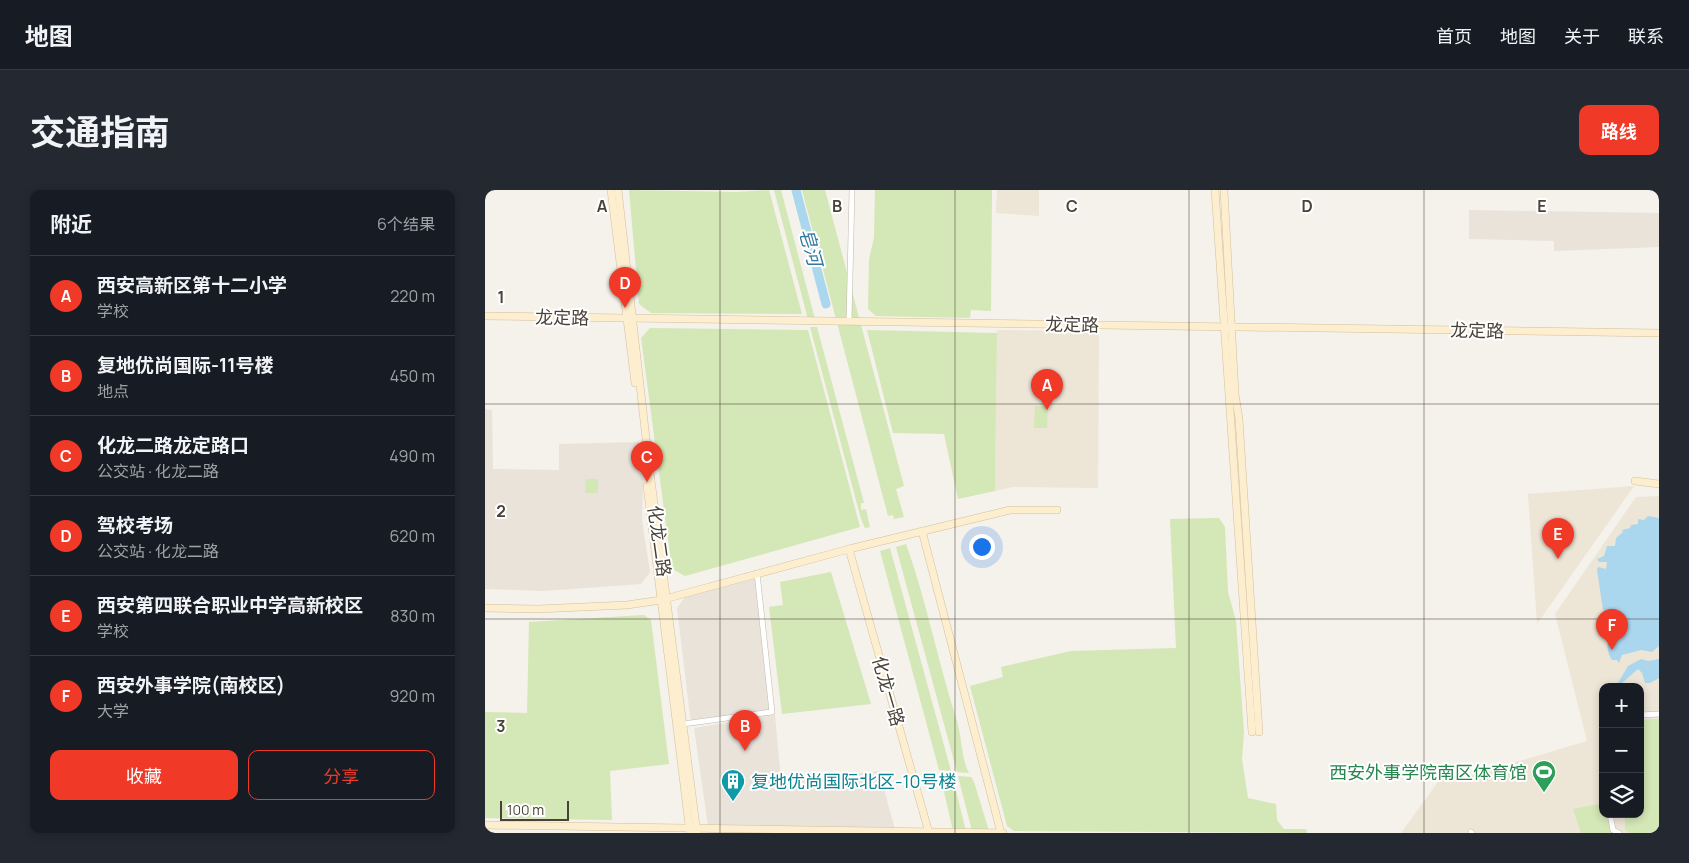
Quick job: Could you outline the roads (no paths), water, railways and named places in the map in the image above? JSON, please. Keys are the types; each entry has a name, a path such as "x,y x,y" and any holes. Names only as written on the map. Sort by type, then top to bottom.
{"street":[{"name":"化龙二路","path":"611,190 649,465 693,830"},
{"name":"化龙二路","path":"618,190 629,318"},
{"path":"849,321 852,190"},
{"path":"1215,190 1229,326"},
{"path":"1224,190 1231,396 1230,421 1255,732"},
{"name":"龙定路","path":"485,316 1659,333"},
{"path":"1635,481 1659,484"},
{"path":"485,608 538,609 627,605 664,599 849,549 1010,510 1057,510"},
{"path":"485,824 693,830 1002,833 923,531"},
{"name":"化龙一路","path":"849,549 928,832"},
{"path":"683,724 771,712 757,573"},
{"name":"化龙二路","path":"664,599 683,724 693,830"},
{"path":"1644,715 1659,714"},
{"path":"1611,818 1613,830 1619,833"}],"water":[{"path":"1648,516 1659,518 1659,646 1652,652 1641,650 1622,655 1619,663 1617,660 1612,660 1609,655 1608,645 1610,637 1617,624 1609,620 1607,613 1603,610 1597,570 1598,567 1606,569 1607,562 1599,562 1597,559 1604,556 1607,546 1615,546 1616,538 1623,532 1622,530 1630,528 1631,525 1638,524 1638,519 1644,520"},
{"path":"1641,659 1648,661 1659,659 1659,678 1650,683 1645,683 1642,673 1638,669 1622,683 1618,683 1628,666"}],"waterway":[{"name":"皂河","path":"796,190 826,304"}],"place":[{"name":"驾校考场","path":"625,308"},
{"name":"西安高新区第十二小学","path":"1047,410"},
{"name":"化龙二路龙定路口","path":"647,482"},
{"name":"西安第四联合职业中学高新校区","path":"1558,559"},
{"name":"西安外事学院(南校区)","path":"1612,650"},
{"name":"复地优尚国际-11号楼","path":"745,751"},
{"name":"西安外事学院南区体育馆","path":"1544,793"},
{"name":"复地优尚国际北区-10号楼","path":"733,802"}]}
